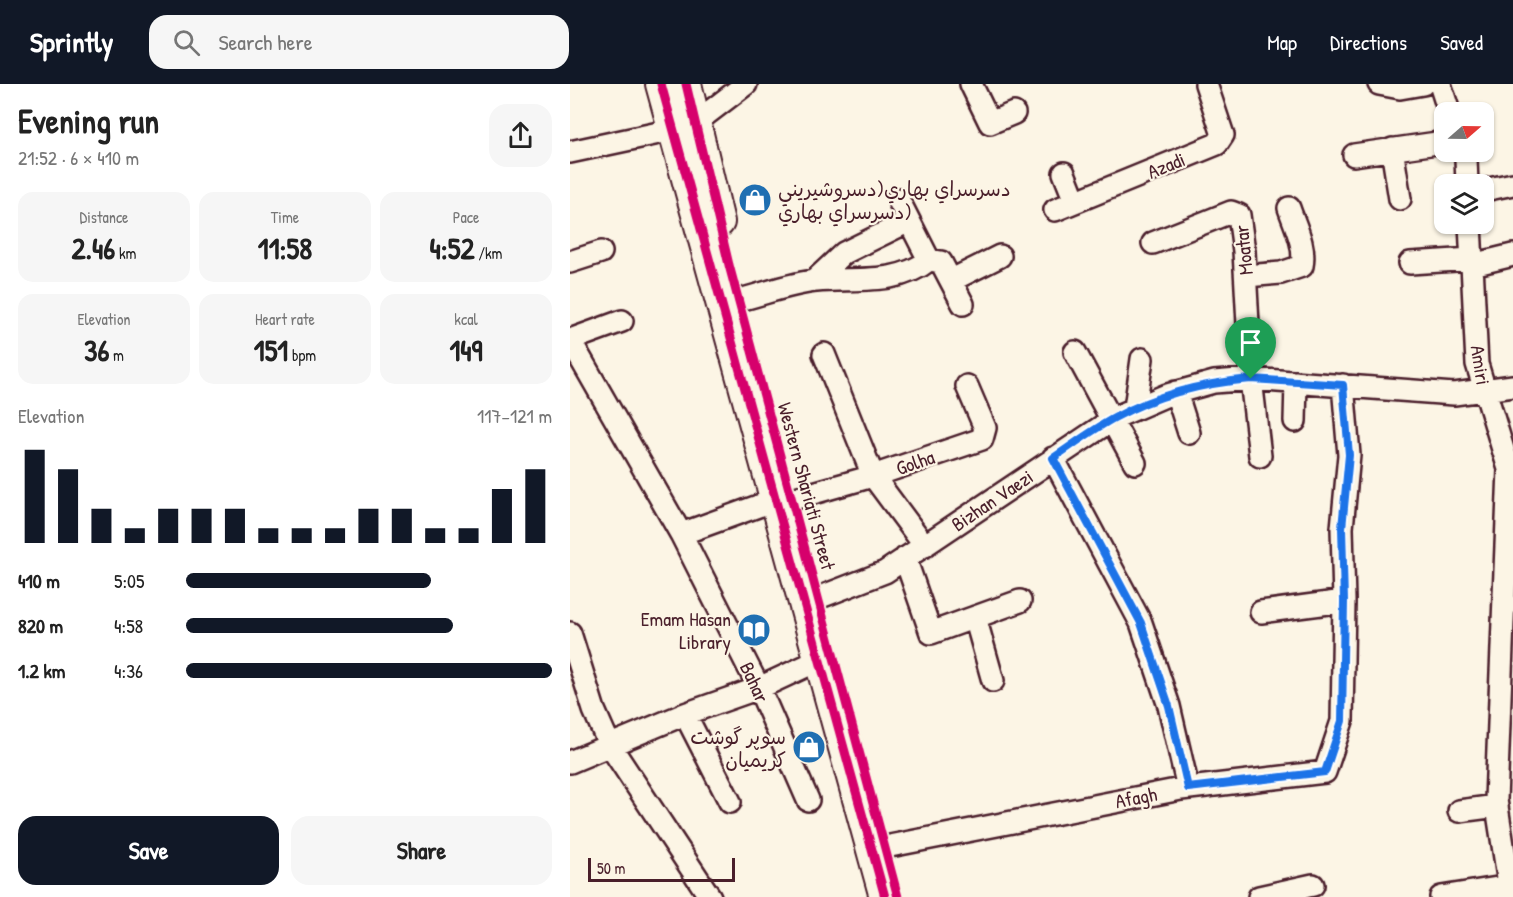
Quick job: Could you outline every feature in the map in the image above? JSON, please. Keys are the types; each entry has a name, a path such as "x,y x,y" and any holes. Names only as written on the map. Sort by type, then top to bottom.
{"main road":[{"name":"Western Shariati Street","path":"661,84 684,126 739,300 819,660 885,897"},
{"name":"Western Shariati Street","path":"686,84 684,126 784,499 818,598 898,897"}],"street":[{"path":"570,152 684,126 746,84"},
{"path":"970,84 990,123 1014,113"},
{"name":"Azadi","path":"1055,210 1217,144 1223,135 1206,84"},
{"path":"1378,84 1400,88 1424,84"},
{"path":"1440,84 1446,102"},
{"path":"1354,155 1434,143"},
{"path":"1392,149 1400,199"},
{"path":"1064,172 1075,201"},
{"path":"1494,188 1513,184"},
{"path":"898,199 929,260"},
{"path":"1246,276 1281,273 1302,266 1304,257 1288,208"},
{"name":"Moatar","path":"1153,243 1235,212 1239,214 1246,276 1251,379 1260,456"},
{"path":"814,281 844,253 909,221"},
{"name":"Amiri","path":"1471,234 1477,364 1509,469 1508,600 1497,806 1510,892"},
{"path":"570,262 601,252"},
{"path":"1410,262 1472,262 1513,255"},
{"path":"952,280 1000,256"},
{"path":"739,300 814,281 885,279 916,270 929,260 941,262 963,304"},
{"path":"570,340 622,321"},
{"name":"Bahar","path":"570,340 681,534 759,688 808,800"},
{"path":"1074,352 1136,463"},
{"path":"824,354 873,476 925,546"},
{"path":"1135,408 1142,359"},
{"name":"Bizhan Vaezi","path":"818,598 885,572 1111,420 1176,392 1214,382 1251,379 1454,394 1513,386"},
{"path":"1295,421 1296,382"},
{"path":"1261,612 1344,601 1342,528 1349,455 1343,385"},
{"name":"Golha","path":"784,499 873,476 982,439 985,428 967,386"},
{"path":"1176,392 1189,433"},
{"path":"1053,458 1141,623 1169,706 1188,788"},
{"path":"681,534 784,499"},
{"path":"905,558 931,633 1020,601"},
{"name":"Afagh","path":"885,847 1188,788 1325,772 1342,721 1344,601"},
{"path":"975,617 993,681"},
{"path":"570,633 594,710 609,744 710,897"},
{"path":"570,762 685,714 759,688 819,660"},
{"path":"685,714 729,802"},
{"path":"1459,810 1497,806"},
{"path":"1270,896 1313,885"},
{"path":"1441,897 1510,892"}],"cycle path":[{"path":"661,84 885,897"},
{"path":"686,84 729,265 898,897"}],"place":[{"name":"دسرسراي بهاري(دسروشيريني دسرسراي بهاري)","path":"755,200"},
{"name":"Emam Hasan Library","path":"754,630"},
{"name":"سوپر گوشت کریمیان","path":"809,747"}],"route":[{"path":"1251,379 1343,385 1349,455 1342,528 1344,601 1342,721 1325,772 1188,788 1169,706 1141,623 1053,458 1116,417 1167,394 1214,382 1251,379"}]}
